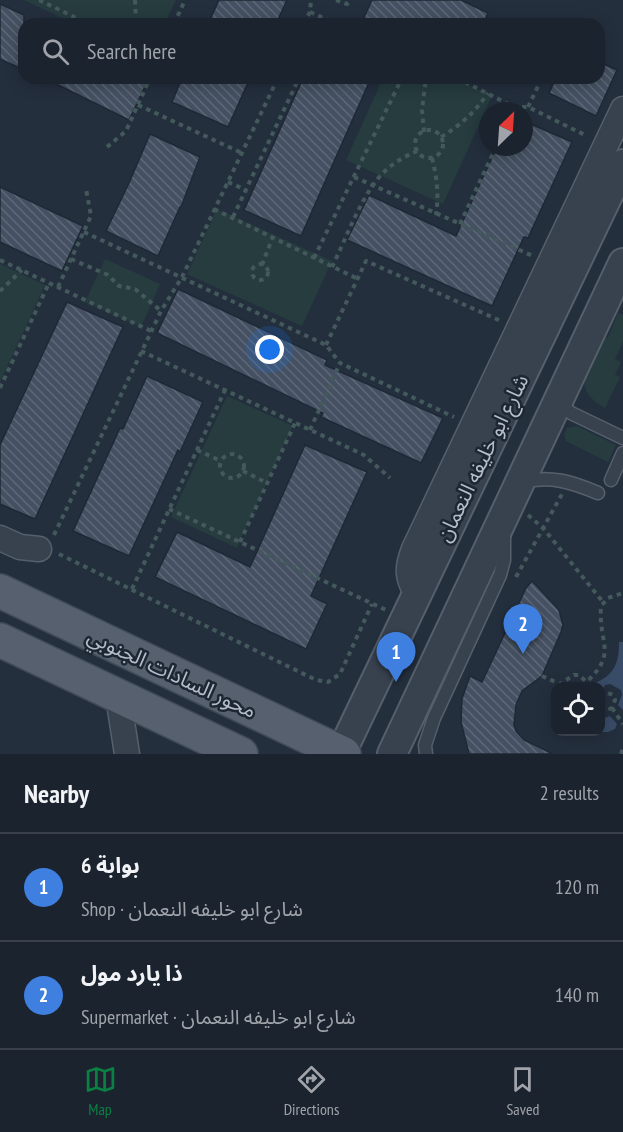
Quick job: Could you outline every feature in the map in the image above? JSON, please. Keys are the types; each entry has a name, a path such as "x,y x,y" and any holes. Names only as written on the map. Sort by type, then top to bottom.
{"main road":[{"name":"محور السادات الجنوبي","path":"0,591 338,751"},
{"name":"محور السادات الجنوبي","path":"2,643 241,754"}],"street":[{"path":"459,610 432,604 417,594 409,583 408,565 550,264 614,154 623,109"},
{"name":"شارع ابو خليفه النعمان","path":"338,751 405,620 614,154"},
{"path":"392,754 623,263"},
{"path":"0,538 20,547 48,546"},
{"path":"404,754 452,647 446,639 427,626 405,620"},
{"path":"118,696 127,754"}],"lane":[{"path":"558,402 571,413 623,438"},
{"path":"611,480 623,453"},
{"path":"426,754 425,745 434,718 500,574 512,500 545,479 569,481 598,493"}],"path":[{"path":"39,0 76,18"},
{"path":"135,0 136,18"},
{"path":"177,18 185,0"},
{"path":"307,18 311,0"},
{"path":"336,0 347,4 352,0"},
{"path":"310,12 320,18"},
{"path":"107,147 126,131 147,84"},
{"path":"275,84 182,277 161,311 141,351 48,546 316,680 328,682 340,674 372,604"},
{"path":"233,217 296,84"},
{"path":"314,258 399,84"},
{"path":"424,132 422,110 425,84"},
{"path":"469,84 503,102"},
{"path":"530,102 539,84"},
{"path":"441,137 460,126 476,111 488,93"},
{"path":"138,105 242,153"},
{"path":"533,110 614,154"},
{"path":"424,132 437,133 441,137 442,150 432,158 421,156 417,151 416,140 424,132"},
{"path":"332,267 372,185 392,165 417,151"},
{"path":"460,224 492,156"},
{"path":"432,158 439,195 436,214"},
{"path":"354,177 550,264"},
{"path":"228,182 246,190"},
{"path":"58,287 91,216 86,189"},
{"path":"214,209 357,279"},
{"path":"84,232 326,345 340,363 472,426"},
{"path":"262,265 272,239"},
{"path":"71,259 108,275 119,286 135,289 161,311"},
{"path":"0,260 151,331"},
{"path":"326,345 366,261 519,329"},
{"path":"262,265 267,270 267,274 262,280 258,280 252,274 252,270 262,265"},
{"path":"0,291 22,270"},
{"path":"0,388 49,283"},
{"path":"141,351 364,455 390,478"},
{"path":"310,430 340,363"},
{"path":"132,589 225,390"},
{"path":"240,542 295,423"},
{"path":"196,450 221,461"},
{"path":"237,455 242,459 243,471 239,476 226,477 220,467 221,461 225,456 237,455"},
{"path":"243,471 267,483"},
{"path":"515,578 569,481"},
{"path":"512,500 543,528 603,602"},
{"path":"169,509 405,620"},
{"path":"563,682 574,675 579,675 587,682 601,667 605,655 600,612 603,602 613,595 623,593"},
{"path":"542,676 556,682"},
{"path":"605,694 613,695 615,700 612,708"},
{"path":"605,709 612,708"},
{"path":"612,708 623,724"},
{"path":"621,754 623,748"}],"green space":[{"path":"24,0 176,0 167,18 62,18"},
{"path":"380,84 466,84 492,96 489,102 479,102 479,125 443,204 346,160"},
{"path":"217,209 332,261 302,326 187,274"},
{"path":"105,259 160,284 141,327 85,302"},
{"path":"0,264 45,285 0,382"},
{"path":"618,313 623,315 623,342 615,359 621,362 615,375 620,377 605,408 587,392 584,384 585,375 601,336 608,338"},
{"path":"227,396 293,426 237,548 171,517"},
{"path":"577,426 616,445 608,462 566,441 564,435 567,428"}],"water":[{"path":"619,642 623,642 623,710 618,705 622,695 621,690 610,684 605,685 605,682 597,682 611,672 618,656"},
{"path":"610,716 617,724 615,729 605,732 605,718"}],"building":[{"path":"219,0 287,0 279,18 211,18"},
{"path":"372,0 461,0 488,13 486,18 364,18"},
{"path":"0,4 24,15 24,18 18,18 18,67 0,59"},
{"path":"605,65 617,70 596,116 549,93 553,84 605,84"},
{"path":"56,84 146,84 129,120"},
{"path":"180,84 247,84 228,127 172,102"},
{"path":"300,84 368,84 301,236 244,210"},
{"path":"533,125 572,142 528,238 524,237 492,306 347,240 369,195 456,236 493,156 533,156"},
{"path":"150,134 200,157 181,207 158,256 106,231"},
{"path":"0,187 83,226 62,271 0,242"},
{"path":"178,289 327,360 325,365 443,418 421,463 321,417 323,413 157,333"},
{"path":"67,302 123,327 35,519 0,504 0,445"},
{"path":"147,376 203,402 129,556 73,531 120,428 123,429"},
{"path":"305,445 367,472 311,596 327,604 306,649 155,577 177,532 250,567"},
{"path":"532,581 559,610 563,625 542,676 522,691 516,705 514,725 524,740 553,754 469,754 461,722 462,699 470,676 482,682 526,588"}],"place":[{"name":"ذا يارد مول","path":"523,654"},
{"name":"بوابة 6","path":"396,682"}]}
